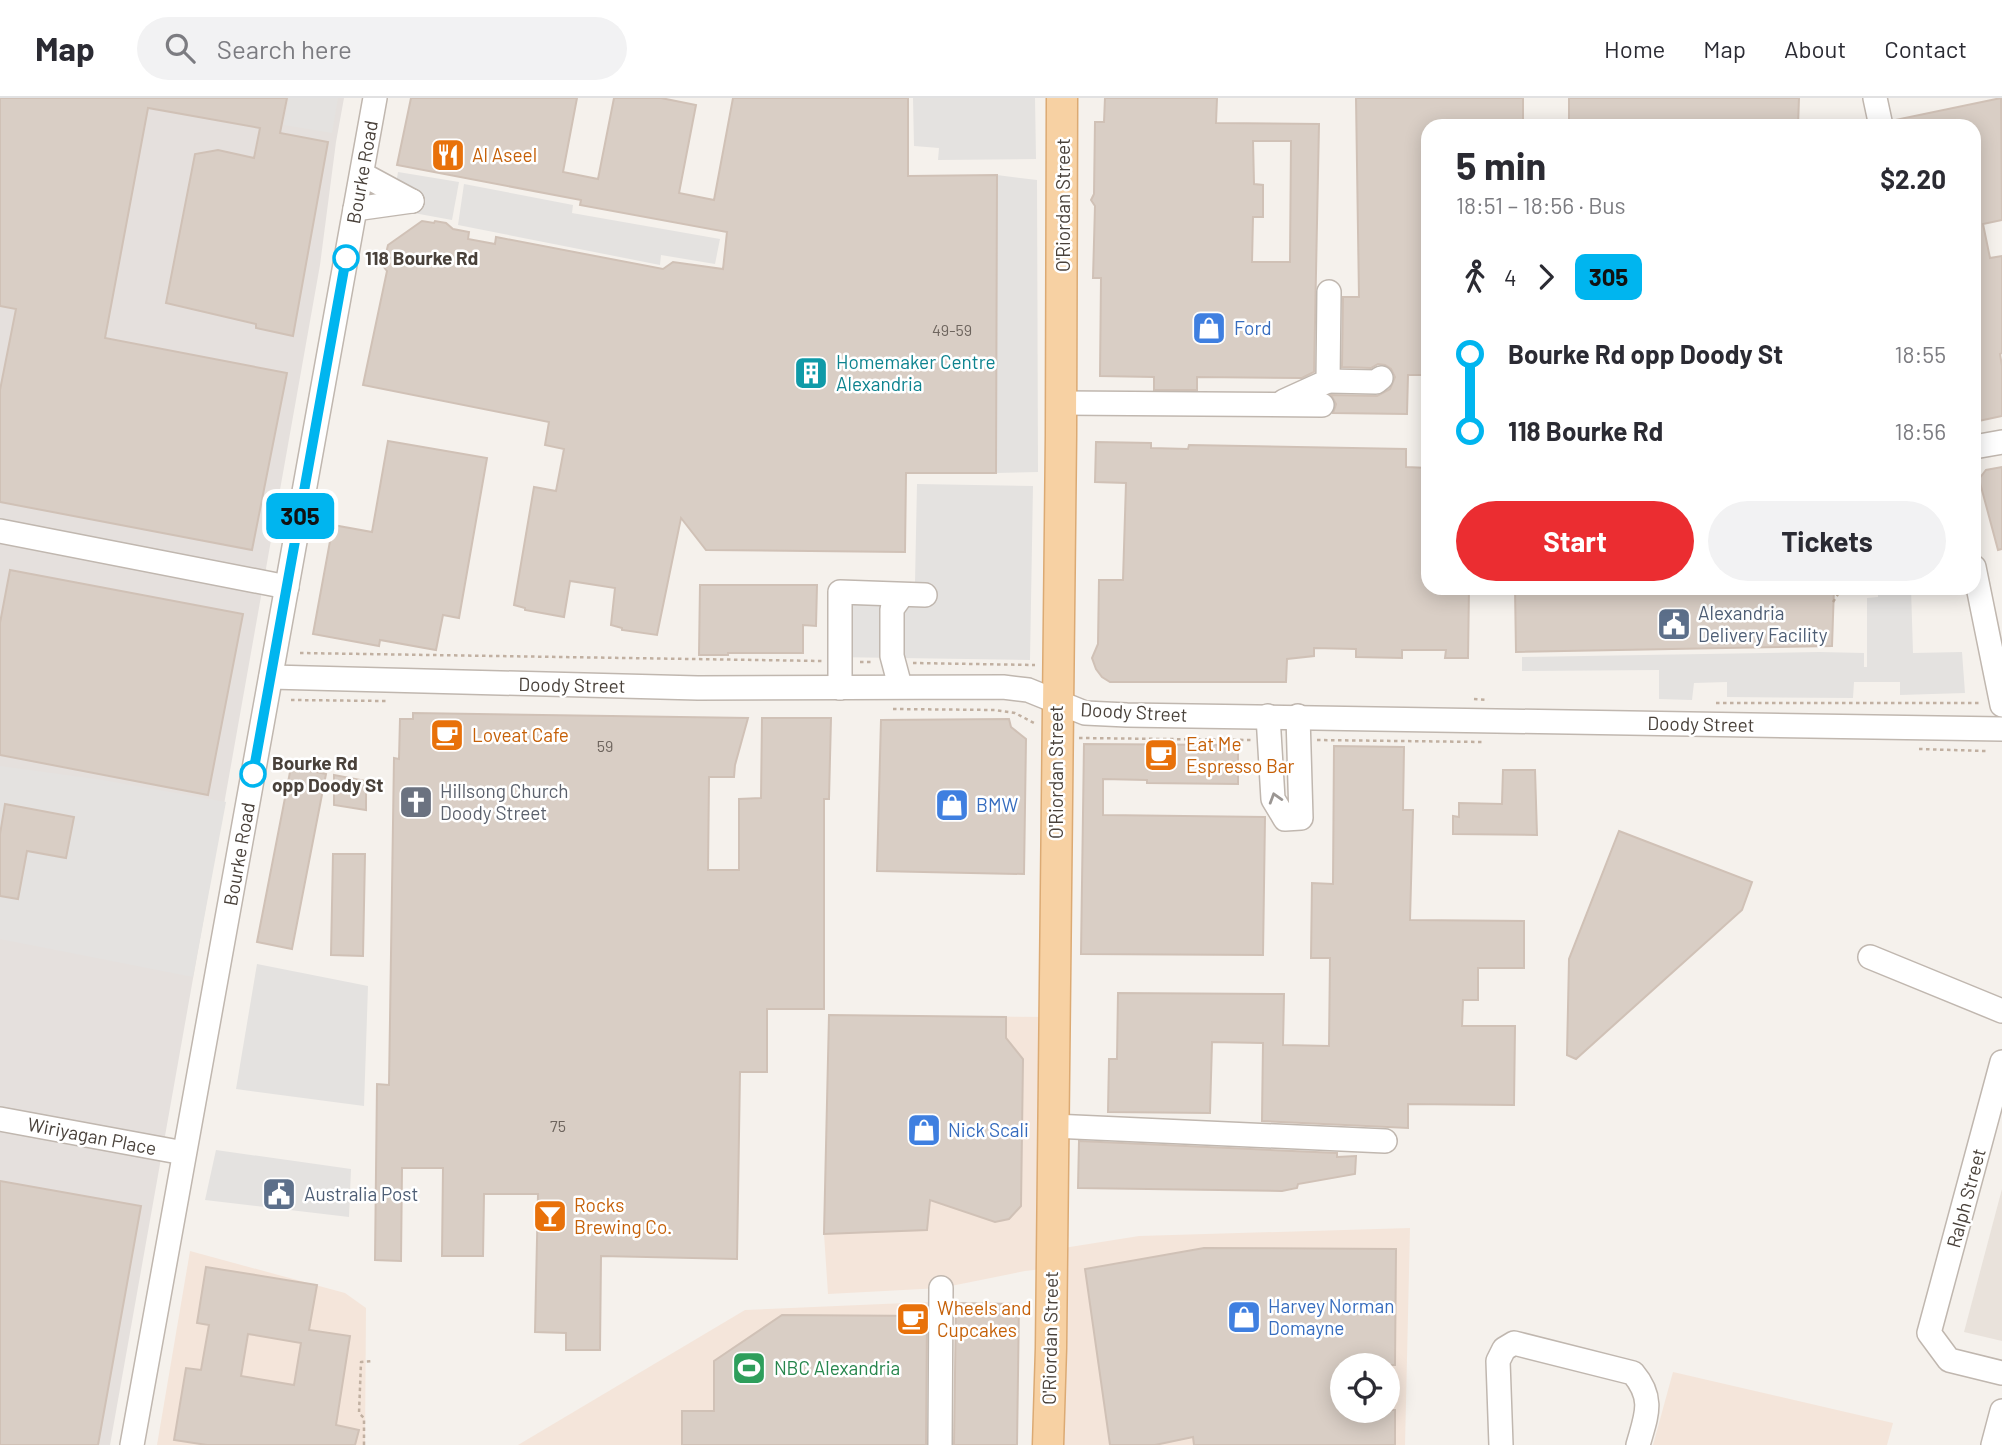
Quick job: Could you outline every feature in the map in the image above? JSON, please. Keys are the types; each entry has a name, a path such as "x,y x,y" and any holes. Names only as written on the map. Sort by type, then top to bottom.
{"main road":[{"name":"O'Riordan Street","path":"1048,1445 1061,403 1062,98"}],"street":[{"name":"Bourke Road","path":"132,1445 375,98"},
{"path":"1875,98 1880,119"},
{"path":"355,209 412,201 362,174"},
{"path":"1328,381 1329,292"},
{"path":"1278,404 1328,381 1376,382 1381,378"},
{"path":"1061,403 1322,405"},
{"path":"1981,446 2002,442"},
{"path":"0,531 287,587"},
{"path":"840,688 840,592 925,595"},
{"path":"900,686 908,609 902,595"},
{"path":"1977,595 1991,704"},
{"name":"Doody Street","path":"271,677 685,688 1003,687 1028,690 1084,713 2002,729"},
{"path":"1268,716 1273,799 1284,819 1301,818 1298,716"},
{"path":"1870,957 2002,1011"},
{"name":"Ralph Street","path":"2002,1062 1929,1333 1949,1360 2002,1373"},
{"name":"Wiriyagan Place","path":"0,1119 184,1153"},
{"path":"1053,1126 1385,1141"},
{"path":"940,1445 941,1289"},
{"path":"1501,1445 1498,1361 1500,1354 1514,1343 1633,1373 1640,1381 1648,1401 1638,1445"},
{"path":"1993,1445 2002,1411"}],"path":[{"path":"1833,602 1838,595"},
{"name":"Doody Street","path":"300,653 1035,665"},
{"path":"1468,699 1495,700"},
{"name":"Doody Street","path":"1707,703 1991,704"},
{"name":"Doody Street","path":"1078,738 1269,740"},
{"path":"1299,740 1489,742"},
{"path":"1916,749 1986,751"},
{"path":"364,1445 364,1418 359,1413 361,1362 373,1361"}],"shaded area":[{"path":"0,98 344,98 320,265 110,1445 0,1445"},
{"path":"289,98 338,98 332,133 284,125"},
{"path":"913,98 1035,98 1036,159 938,160 939,148 914,146"},
{"path":"398,172 459,182 452,220 392,209"},
{"path":"997,175 1037,180 1038,472 996,473"},
{"path":"464,184 573,205 572,213 720,239 715,264 661,255 660,265 458,225"},
{"path":"917,484 1033,486 1030,660 831,657 833,582 915,583"},
{"path":"1911,595 1913,653 1962,652 1965,693 1900,695 1900,682 1854,682 1853,698 1727,697 1727,682 1694,683 1692,700 1659,699 1659,670 1522,671 1522,657 1819,652 1864,653 1864,667 1867,667 1867,598"},
{"path":"0,766 103,780 226,802 193,977 0,939"},
{"path":"257,964 368,986 364,1106 236,1089"},
{"path":"829,1015 1054,1017 1051,1250 1139,1236 1410,1228 1405,1445 1048,1445 1051,1268 941,1288 828,1294 824,1234"},
{"path":"216,1150 351,1169 349,1217 205,1200"},
{"path":"2002,1189 2002,1341 1964,1332"},
{"path":"190,1251 345,1293 366,1308 365,1445 157,1445"},
{"path":"929,1302 926,1445 518,1445 745,1310"},
{"path":"1673,1372 1893,1423 1887,1445 1653,1445"}],"building":[{"path":"0,98 287,98 280,133 328,142 293,336 256,328 256,324 166,303 195,154 218,150 254,158 260,128 148,108 105,338 287,373 252,550 0,502 0,390 16,309 0,306"},
{"path":"411,98 577,98 563,172 598,179 614,98 661,98 696,105 679,193 714,200 733,98 908,98 908,176 997,175 996,473 906,473 905,552 706,550 681,518 657,635 622,630 611,625 615,588 570,581 564,617 525,610 514,605 534,487 556,491 564,449 545,445 549,422 363,385 387,271 383,266 388,245 422,221 435,221 469,232 468,239 495,244 496,237 663,269 673,262 723,269 727,232 580,205 581,200 397,165"},
{"path":"1105,98 1217,98 1216,123 1319,124 1314,372 1302,378 1197,377 1197,390 1154,390 1154,377 1100,376 1101,278 1093,278 1095,206 1091,200 1094,194 1095,122 1104,122","holes":["1253,141 1291,141 1290,262 1252,262 1253,217 1263,217 1263,185 1254,184"]},
{"path":"1356,98 1523,98 1523,119 1421,119 1421,375 1408,375 1407,414 1333,413 1336,404 1331,395 1377,396 1390,389 1395,377 1385,365 1378,364 1371,368 1342,367 1343,297 1359,297"},
{"path":"1569,98 1799,98 1798,119 1569,119"},
{"path":"2001,98 2002,220 1983,224 1990,258 2002,256 2002,416 1981,420 1981,119 1900,119"},
{"path":"388,441 487,458 459,618 443,615 436,650 380,640 379,646 313,634 333,525 372,532"},
{"path":"1096,442 1151,443 1151,448 1188,449 1189,445 1406,449 1406,467 1421,468 1421,595 1469,595 1468,658 1445,658 1446,650 1402,650 1402,658 1356,657 1356,649 1314,648 1314,656 1287,659 1286,682 1110,682 1096,669 1092,658 1098,644 1099,580 1123,580 1126,483 1095,482"},
{"path":"2002,467 2002,549 1998,550 1981,486 1981,476 1986,470"},
{"path":"10,570 243,614 208,795 0,755 0,623"},
{"path":"700,585 817,585 816,626 803,625 803,653 699,655"},
{"name":"Alexandria Delivery Facility","path":"1515,595 1834,595 1832,646 1516,652"},
{"path":"413,713 748,718 734,777 709,777 708,870 739,870 739,799 761,798 762,718 831,718 829,799 824,799 824,1009 767,1009 767,1072 740,1072 737,1259 601,1256 600,1350 566,1350 566,1333 535,1332 538,1194 484,1194 483,1256 442,1256 443,1168 402,1168 401,1261 375,1260 377,1084 389,1085 394,758 399,759 400,719 413,719"},
{"name":"BMW","path":"1009,719 1011,727 1026,739 1024,874 877,871 881,720"},
{"path":"1084,744 1238,745 1238,784 1147,783 1147,780 1103,779 1103,815 1265,817 1263,955 1081,954"},
{"path":"1334,746 1404,747 1403,810 1413,810 1410,920 1524,921 1524,968 1478,968 1478,1000 1463,1000 1462,1026 1515,1026 1514,1105 1408,1104 1408,1128 1262,1121 1263,1043 1212,1042 1210,1113 1108,1112 1109,1059 1117,1059 1118,993 1284,994 1283,1045 1329,1046 1330,958 1311,958 1312,883 1333,884"},
{"path":"291,767 326,774 292,949 257,942"},
{"path":"1503,770 1535,770 1537,835 1453,834 1453,816 1459,817 1459,803 1502,804"},
{"path":"334,775 366,781 366,810 334,805"},
{"path":"5,804 74,817 66,858 27,851 18,899 0,896 0,834"},
{"path":"1619,831 1752,882 1742,910 1576,1059 1567,1055 1569,959"},
{"path":"333,854 365,854 363,956 331,955"},
{"name":"Nick Scali","path":"829,1015 1006,1017 1006,1038 1023,1059 1021,1206 1009,1219 995,1222 930,1200 927,1230 824,1234"},
{"path":"1079,1141 1337,1153 1337,1157 1356,1156 1355,1174 1298,1184 1297,1188 1282,1191 1078,1188"},
{"path":"0,1181 141,1206 98,1445 0,1445"},
{"name":"Harvey Norman Domayne","path":"1204,1248 1396,1249 1395,1353 1330,1353 1330,1423 1395,1423 1395,1445 1194,1445 1193,1437 1155,1445 1110,1445 1085,1269"},
{"path":"206,1267 317,1285 309,1330 350,1336 336,1425 359,1430 355,1445 207,1445 174,1440 186,1368 201,1370 209,1325 197,1323","holes":["248,1334 301,1343 294,1385 241,1376"]},
{"path":"956,1303 1019,1304 1017,1445 954,1445"},
{"path":"782,1315 927,1316 926,1445 682,1445 682,1411 714,1411 714,1361"}],"bus line":[{"name":"305","path":"253,774 346,258"}],"place":[{"name":"Al Aseel","path":"448,155"},
{"name":"118 Bourke Rd","path":"346,258"},
{"name":"Ford","path":"1209,328"},
{"name":"Homemaker Centre Alexandria","path":"811,373"},
{"name":"Alexandria Delivery Facility","path":"1674,624"},
{"name":"Loveat Cafe","path":"447,735"},
{"name":"Eat Me Espresso Bar","path":"1161,755"},
{"name":"Bourke Rd opp Doody St","path":"253,774"},
{"name":"Hillsong Church Doody Street","path":"416,802"},
{"name":"BMW","path":"952,805"},
{"name":"Nick Scali","path":"924,1130"},
{"name":"Australia Post","path":"279,1194"},
{"name":"Rocks Brewing Co.","path":"550,1216"},
{"name":"Harvey Norman Domayne","path":"1244,1317"},
{"name":"Wheels and Cupcakes","path":"913,1319"},
{"name":"NBC Alexandria","path":"749,1368"}]}
